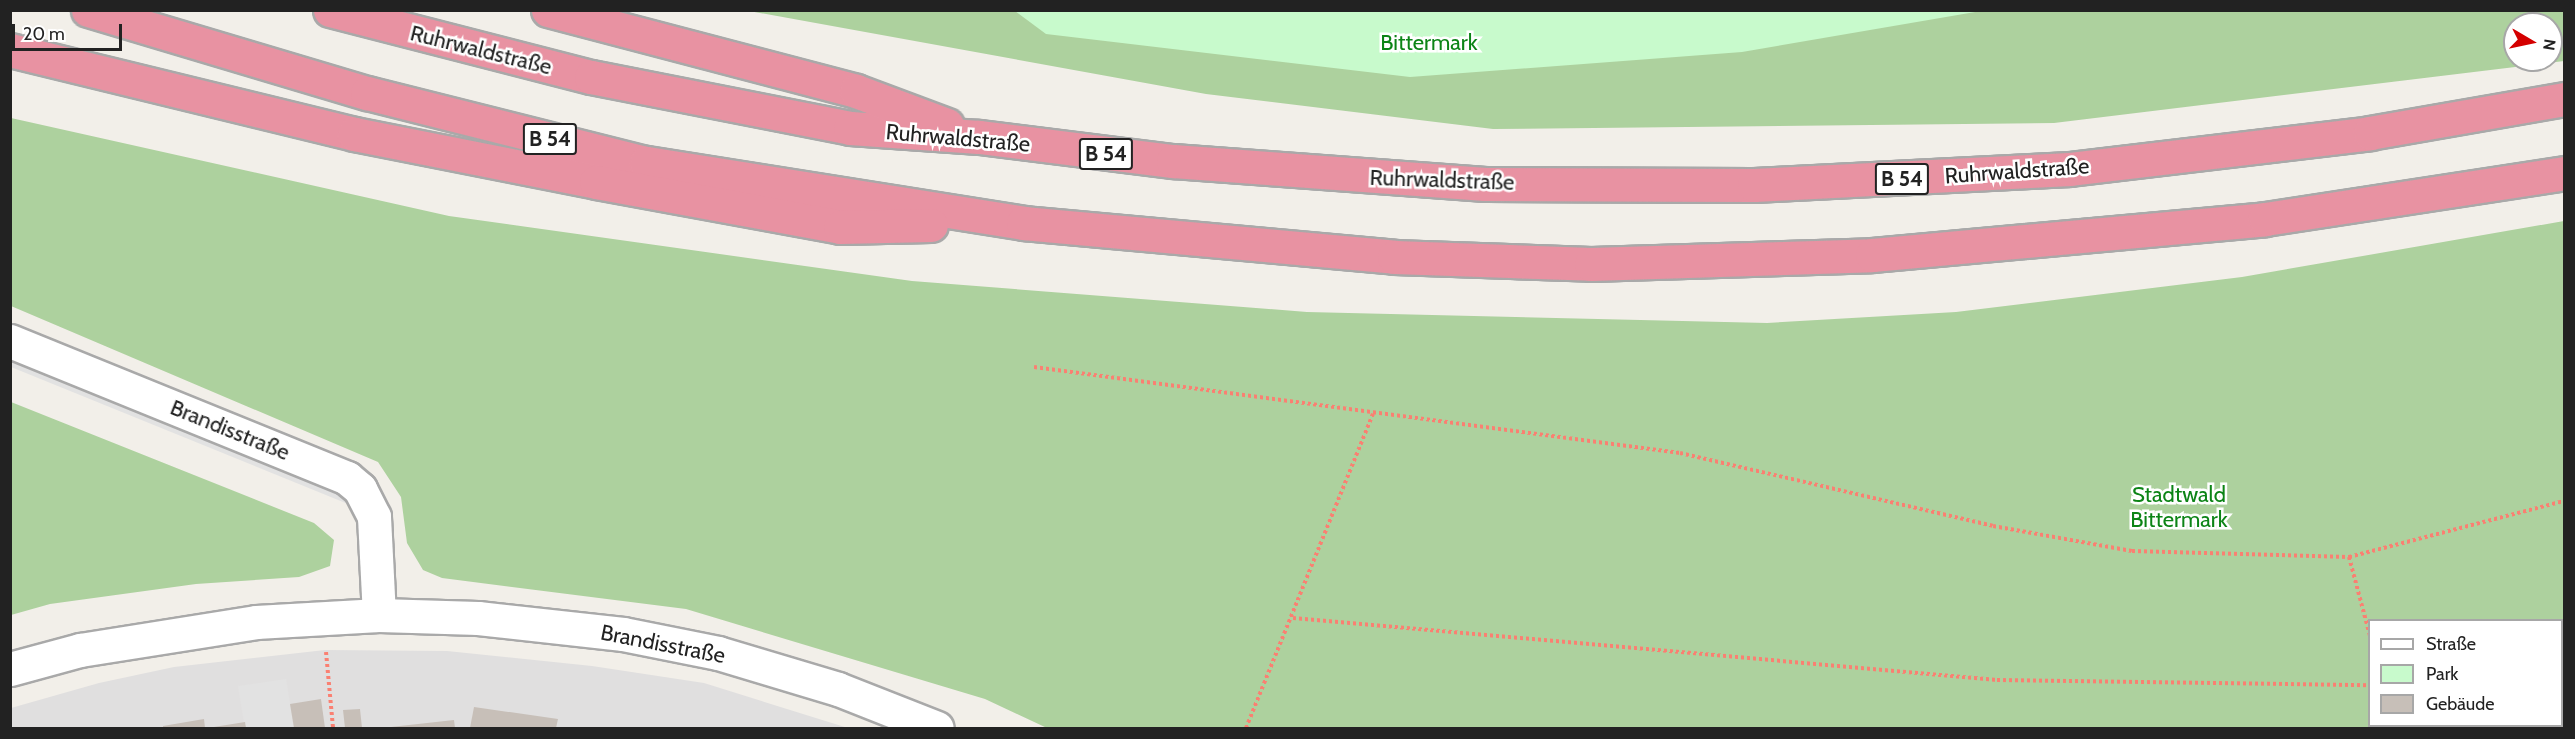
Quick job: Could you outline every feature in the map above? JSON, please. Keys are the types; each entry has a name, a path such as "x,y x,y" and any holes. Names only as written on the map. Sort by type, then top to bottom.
{"highway":[{"name":"B 54","path":"88,10 367,93 646,163 1023,223 1394,257 1732,261 1944,249 2265,219 2565,172"},
{"name":"Ruhrwaldstraße","path":"330,10 591,77 838,126 979,137 1351,176 1485,184 1754,185 2070,169 2370,133 2565,99"},
{"path":"548,10 856,91 979,137"},
{"path":"10,50 354,134 840,227 1023,223"}],"street":[{"name":"Brandisstraße","path":"10,341 347,478 360,489 374,517 379,615"},
{"name":"Brandisstraße","path":"10,669 168,633 323,616 379,615 555,626 718,653 838,689 937,729"}],"path":[{"path":"1034,367 1373,414 1680,453 1993,526 2132,551 2349,557 2565,501"},
{"path":"1246,729 1293,618 1373,414"},
{"path":"2349,557 2368,628"},
{"path":"323,616 333,729"},
{"path":"1293,618 1997,680 2368,685"}],"shaded area":[{"path":"10,351 354,490 348,504 11,367"},
{"path":"325,650 447,651 592,666 704,683 848,728 11,728 11,708 99,683 174,667"},
{"path":"286,679 294,728 245,728 238,686"}],"green space":[{"path":"2564,10 2564,61 2563,12 2503,12 2503,68 2054,123 1493,129 1206,94 749,11"},
{"name":"Bittermark","path":"1015,11 1981,11 1742,52 1410,77 1046,34"},
{"name":"Stadtwald Bittermark","path":"11,118 449,216 912,281 1307,312 1767,323 1956,312 2242,277 2564,221 2564,728 1047,728 985,699 686,609 442,578 423,570 407,543 401,497 378,462 11,306"},
{"path":"11,402 314,523 334,540 330,566 299,577 196,584 50,604 11,615"}],"building":[{"path":"321,699 325,728 294,728 290,704"},
{"path":"474,707 558,719 556,728 470,728"},
{"path":"360,709 362,728 345,728 343,710"},
{"path":"204,719 205,728 163,728 163,726"},
{"path":"454,720 455,728 391,728 391,727"},
{"path":"245,722 246,728 214,728 214,727"}]}
